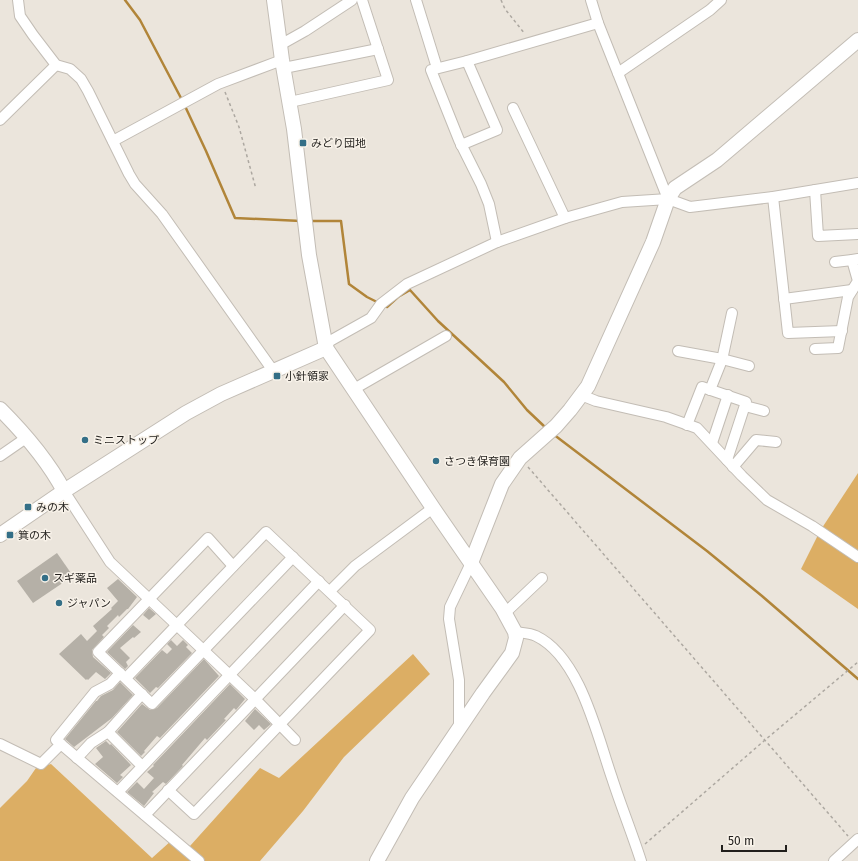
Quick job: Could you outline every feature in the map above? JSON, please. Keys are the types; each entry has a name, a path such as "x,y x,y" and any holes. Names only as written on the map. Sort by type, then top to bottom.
{"street":[{"path":"18,0 20,16 56,65 70,69 81,79 135,184 162,214 274,372"},
{"path":"274,0 298,159 309,255 326,348 505,613 515,632 516,638 512,653 482,693 412,798 377,861"},
{"path":"280,45 305,32 352,0"},
{"path":"290,102 388,80 362,0"},
{"path":"416,0 437,68"},
{"path":"591,0 598,23 668,199"},
{"path":"618,73 710,10 721,0"},
{"path":"497,242 489,204 481,184 461,144 431,70 598,23"},
{"path":"459,728 459,680 449,619 450,607 470,563 502,484 520,458 556,426 588,386 653,242 668,199 675,188 717,160 858,40"},
{"path":"113,141 222,83 283,64 378,49"},
{"path":"461,144 497,130 467,61"},
{"path":"0,120 56,65"},
{"path":"513,108 564,218"},
{"path":"0,535 64,491 186,413 222,394 326,348 330,341 371,318 381,304 407,284 497,242 564,218 622,202 668,199 690,207 773,197 858,183"},
{"path":"815,190 818,236 858,234"},
{"path":"773,197 788,333 842,331"},
{"path":"815,349 838,348 848,297 858,281 855,260 834,262"},
{"path":"784,299 852,290"},
{"path":"710,390 722,359 732,313"},
{"path":"354,389 446,336"},
{"path":"678,351 722,359 749,366"},
{"path":"687,424 702,387 746,402 730,463"},
{"path":"581,395 596,401 666,417 697,428 767,500 812,526 858,558"},
{"path":"712,443 728,396"},
{"path":"745,406 764,411"},
{"path":"0,409 26,438 46,464 110,562 204,650 296,740"},
{"path":"0,456 26,438"},
{"path":"730,463 756,440 776,442"},
{"path":"330,591 355,566 433,508"},
{"path":"168,790 194,814 370,630 319,580 266,532 176,625 123,676 95,692 56,740 199,861"},
{"path":"233,566 208,538 98,652 152,704 293,557"},
{"path":"505,613 542,578"},
{"path":"118,792 319,580"},
{"path":"145,815 345,605"},
{"path":"515,632 536,636 550,646 565,662 577,682 591,712 641,861"},
{"path":"77,758 91,743 108,732 142,694"},
{"path":"108,732 142,766"},
{"path":"0,744 40,764 61,744"},
{"path":"834,861 856,841"}],"path":[{"path":"501,0 505,9 532,42"},
{"path":"222,83 239,127 256,189"},
{"path":"520,458 765,740 856,841"},
{"path":"638,850 858,662"}],"shaded area":[{"path":"858,473 858,609 801,569 820,531"},
{"path":"413,654 430,674 344,757 303,811 260,861 0,861 0,808 27,781 36,768 51,764 152,858 172,840 190,846 260,768 279,778"}],"building":[{"name":"スギ薬品","path":"57,553 73,576 33,603 17,581"},
{"path":"118,579 137,597 128,609 119,617 118,615 107,626 109,628 102,635 104,637 92,650 93,657 111,673 105,679 96,672 88,680 86,680 59,654 81,634 87,641 97,631 93,626 112,609 111,608 118,601 107,588"},
{"path":"149,608 156,614 149,620 143,615"},
{"path":"133,625 141,632 120,648 130,658 126,662 128,666 125,669 107,652"},
{"path":"171,640 177,646 183,640 188,645 186,647 192,653 158,688 156,687 150,693 135,678 162,650 167,654 172,649 167,644"},
{"path":"204,659 219,676 160,738 157,736 141,756 117,732 142,704 150,710 157,708"},
{"path":"120,682 133,695 112,718 74,747 65,739 96,701 101,696 113,690"},
{"path":"230,684 245,699 236,710 234,708 224,719 226,720 207,740 205,738 182,765 183,766 166,784 163,782 152,792 154,793 144,806 127,792 137,782 144,789 154,778 147,772"},
{"path":"255,709 271,724 264,730 259,725 254,730 245,721"},
{"path":"106,741 110,745 111,744 131,765 120,775 123,777 117,783 95,764 103,757 96,748"}],"waterway":[{"path":"125,0 140,20 182,100"},
{"path":"184,104 235,218 301,221"},
{"path":"310,221 341,221 349,284 367,297 379,303"},
{"path":"384,305 387,307 398,297 410,290 438,321 504,382 527,410 546,428"},
{"path":"553,434 707,551 762,596 858,679"}],"place":[{"name":"みどり団地","path":"303,143"},
{"name":"小針領家","path":"277,376"},
{"name":"ミニストップ","path":"85,440"},
{"name":"さつき保育園","path":"436,461"},
{"name":"みの木","path":"28,507"},
{"name":"箕の木","path":"10,535"},
{"name":"スギ薬品","path":"45,578"},
{"name":"ジャパン","path":"59,603"}]}
